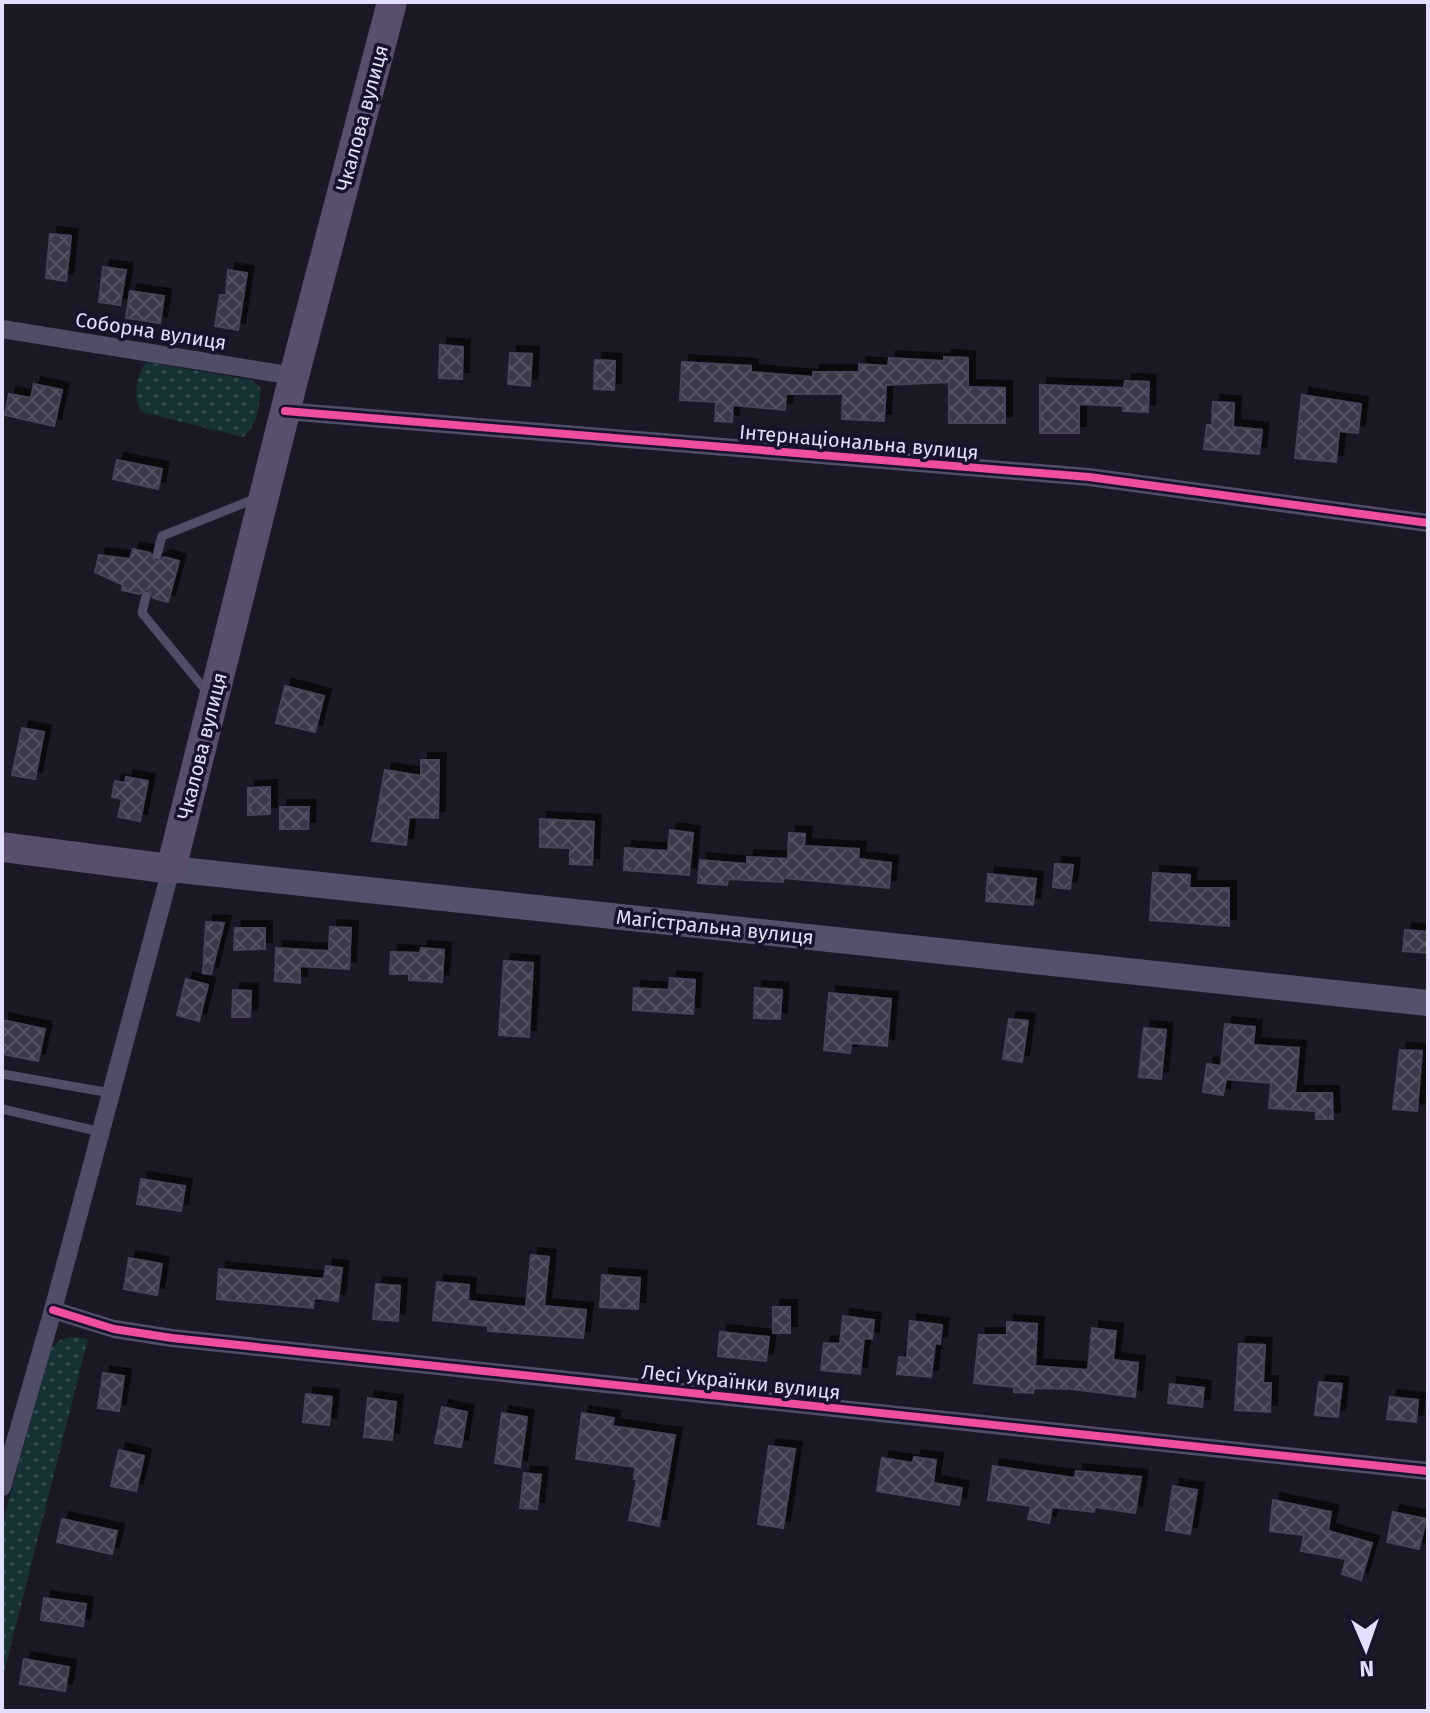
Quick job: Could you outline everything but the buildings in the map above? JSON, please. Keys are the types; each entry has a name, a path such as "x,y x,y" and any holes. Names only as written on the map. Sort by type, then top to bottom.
{"main road":[{"name":"Чкалова вулиця","path":"171,869 285,411 392,2"},
{"name":"Магістральна вулиця","path":"2,847 171,869 1428,1003"}],"street":[{"name":"Соборна вулиця","path":"2,329 294,376"},
{"name":"Інтернаціональна вулиця","path":"285,411 1089,477 1428,523"},
{"name":"Чкалова вулиця","path":"2,1487 53,1310 171,869"},
{"name":"Лесі Українки вулиця","path":"53,1310 114,1329 172,1338 1428,1471"}],"lane":[{"path":"157,555 162,536 264,496"},
{"path":"146,596 142,613 213,699"},
{"path":"2,1074 111,1093"},
{"path":"2,1109 101,1132"}],"green space":[{"path":"147,362 251,380 260,387 260,393 257,415 248,433 243,437 142,412 137,401 137,387 140,373"},
{"path":"72,1337 88,1339 2,1680 2,1524 51,1349 60,1340"}],"cycle path":[{"path":"285,411 1089,477 1428,523"},
{"path":"53,1310 114,1329 172,1338 1428,1471"}]}
